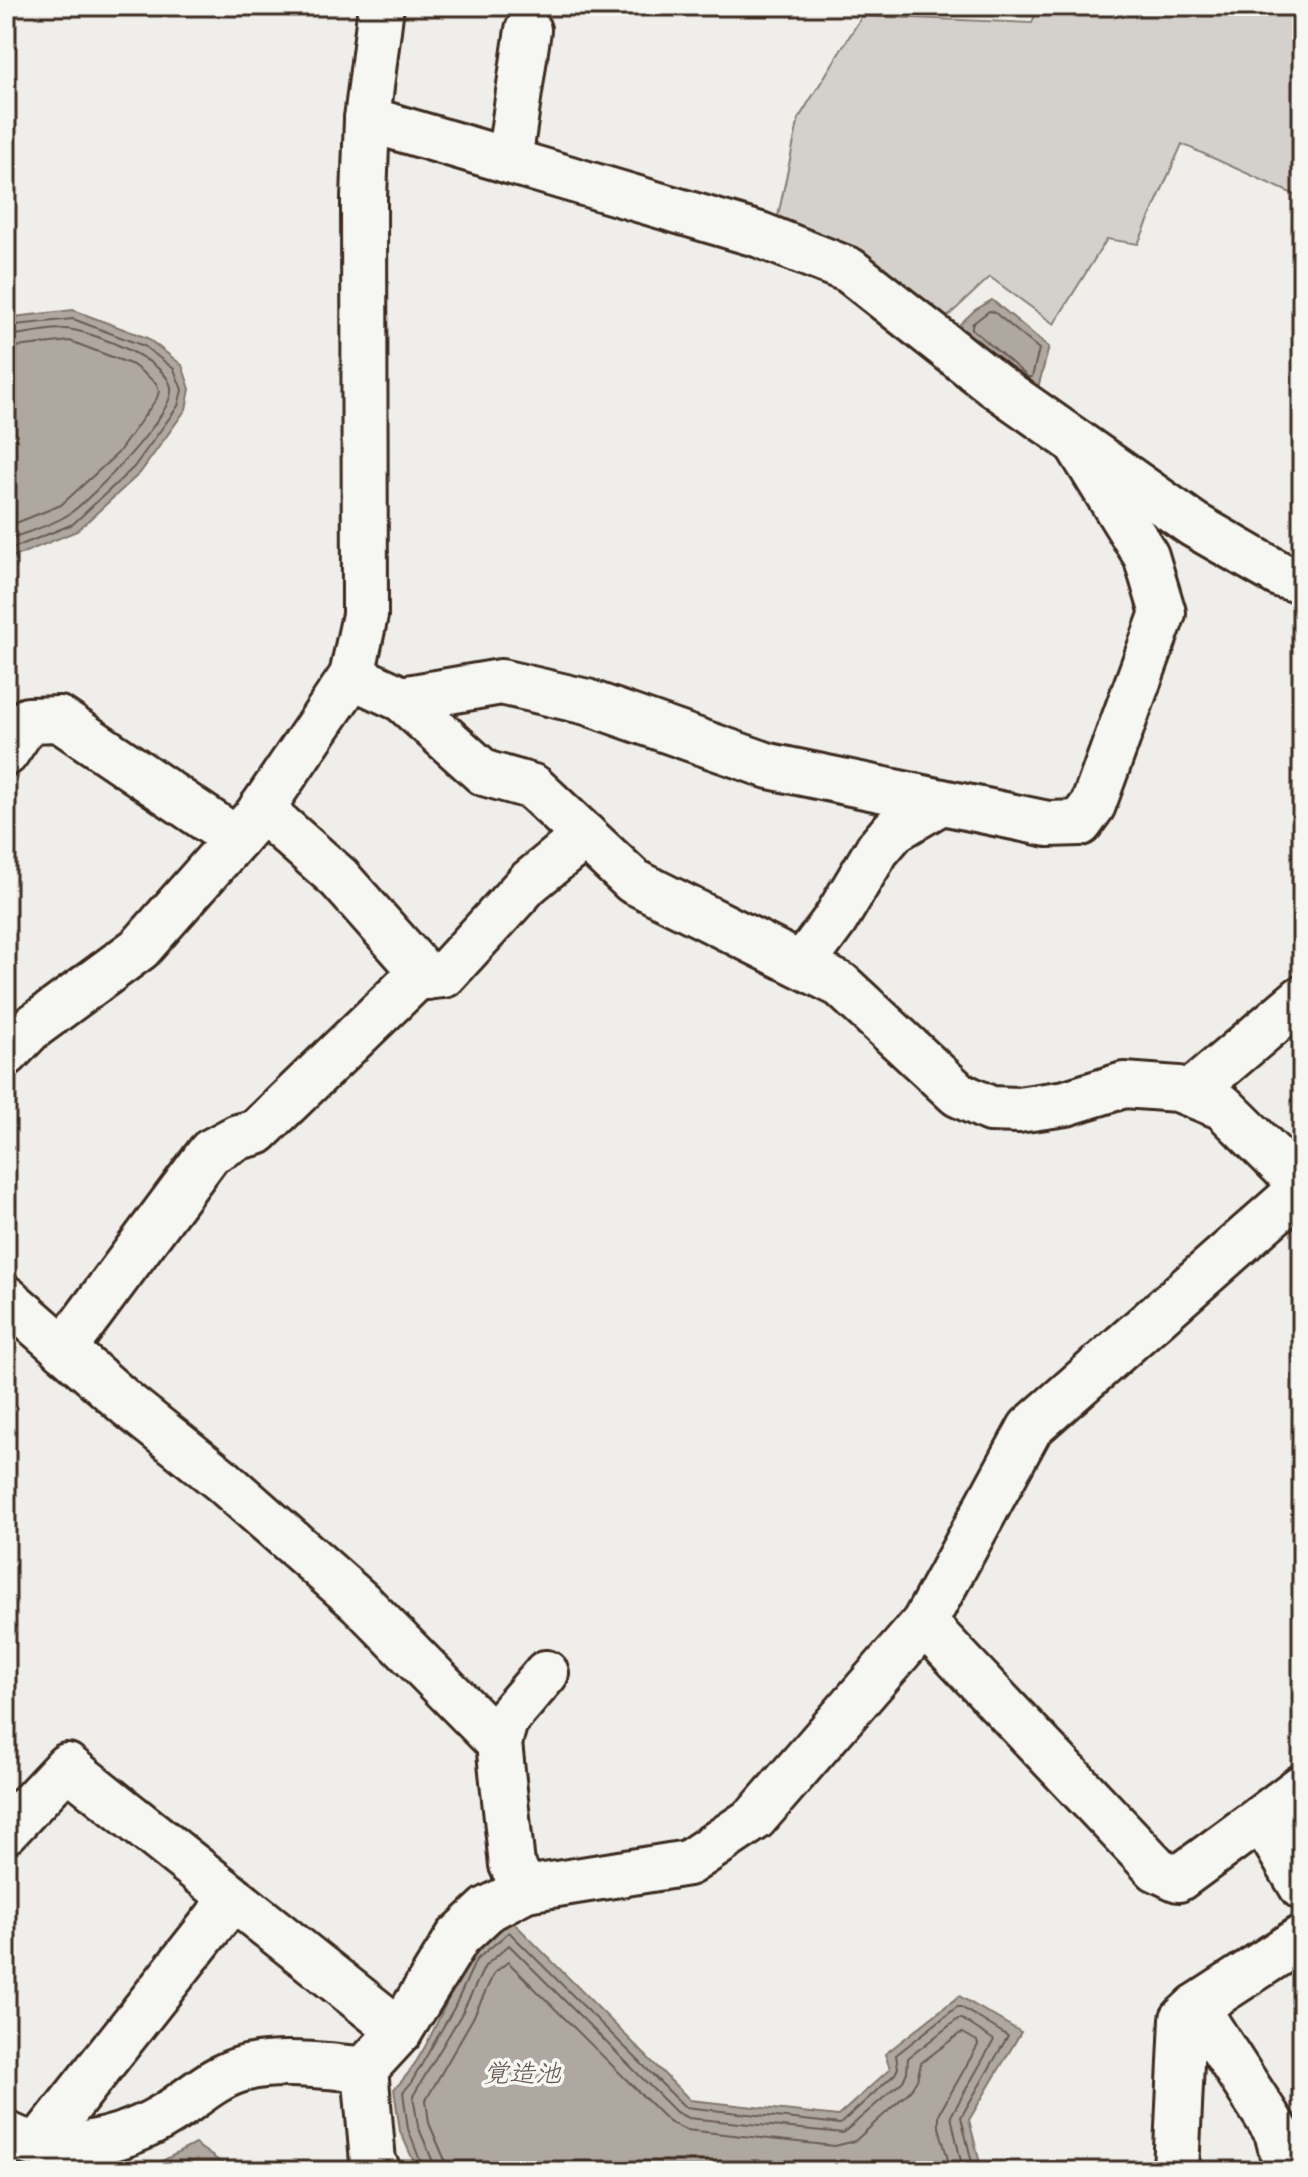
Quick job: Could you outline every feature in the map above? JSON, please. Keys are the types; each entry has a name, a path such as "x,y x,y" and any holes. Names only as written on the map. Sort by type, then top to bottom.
{"street":[{"path":"6,1054 30,1029 140,948 249,824 352,676 365,615 364,198 367,119 381,6"},
{"path":"509,161 528,30"},
{"path":"367,119 760,235 849,270 995,385 1194,525 1281,575 1302,581"},
{"path":"402,699 501,682 587,702 769,766 1048,824 1080,823 1093,805 1163,613 1146,556 1076,442"},
{"path":"352,676 402,699 484,773 533,787 633,881 841,985 958,1094 990,1109 1018,1110 1066,1103 1124,1085 1178,1089 1223,1107 1302,1186 1030,1428 924,1623 755,1818 688,1863 526,1889 488,1909 458,1937 400,2031 365,2069 373,2162 378,2171"},
{"path":"13,726 59,719 249,824 339,878 427,977"},
{"path":"802,965 835,920 877,850 894,830 941,802"},
{"path":"64,1349 210,1152 238,1137 257,1132 416,978 444,975 528,883 585,836"},
{"path":"1190,1093 1302,998"},
{"path":"6,1298 128,1405 223,1481 360,1602 499,1743"},
{"path":"924,1623 1157,1869 1178,1879 1302,1787"},
{"path":"526,1889 512,1865 499,1743 505,1721 546,1673"},
{"path":"6,1831 67,1766 400,2031"},
{"path":"1261,1818 1302,1887"},
{"path":"23,2139 232,1899"},
{"path":"1176,2171 1183,2019 1196,2007 1302,1938"},
{"path":"1196,2007 1277,2132 1287,2171"},
{"path":"23,2139 77,2146 130,2131 167,2114 207,2085 243,2068 287,2065 365,2069"}],"shaded area":[{"path":"1038,6 1302,6 1302,198 1182,144 1138,244 1107,239 1054,324 990,277 940,324 843,243 778,216 799,118 862,16 1032,23"}],"water":[{"path":"992,300 1049,347 1036,395 957,327 975,310"},
{"path":"73,310 147,338 182,365 190,389 186,409 140,473 77,531 6,560 6,318"},
{"name":"覚造池","path":"510,1919 690,2100 838,2116 890,2069 885,2054 959,1996 1021,2032 969,2120 982,2171 418,2171 400,2131 394,2089 426,2045 468,1958"},
{"path":"195,2144 229,2168 228,2171 143,2171"}]}
